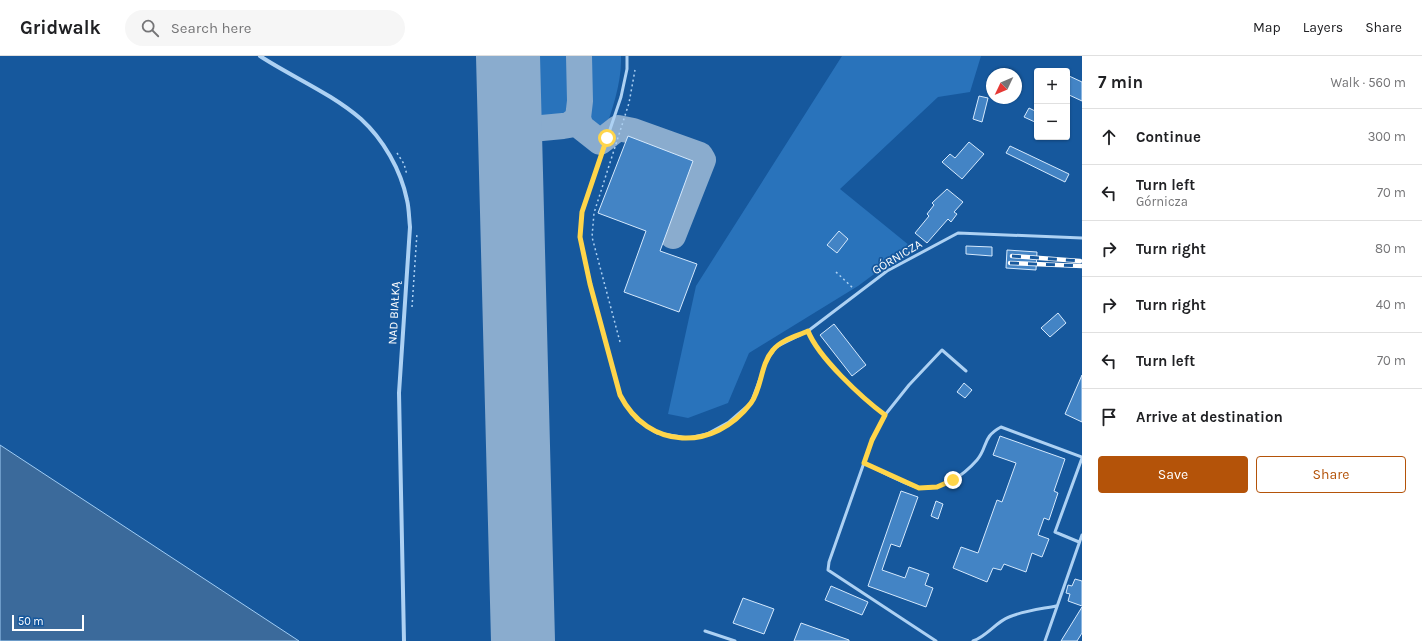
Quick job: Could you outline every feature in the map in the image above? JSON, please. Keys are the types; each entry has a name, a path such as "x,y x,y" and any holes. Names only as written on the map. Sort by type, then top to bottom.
{"street":[{"name":"NAD BIAŁKĄ","path":"260,56 335,101 361,119 382,144 397,170 407,200 410,227 400,393 404,641"}],"lane":[{"name":"GÓRNICZA","path":"627,56 627,69 621,97 582,212 580,237 590,284 620,395 630,411 648,428 666,436 683,438 699,437 714,431 737,417 751,403 772,350 780,344 808,331 887,271 958,233 1082,238"},
{"path":"808,331 812,341 840,374 860,395 885,415"},
{"path":"936,641 828,570 829,562 872,440 885,415 909,385 942,350 966,371"},
{"path":"864,463 919,488 937,487 953,480 978,459 991,432 1001,427 1082,457 1055,532 1080,542"},
{"path":"1045,641 1082,535"},
{"path":"973,641 980,638 1010,616 1056,606"},
{"path":"705,631 735,641"}],"path":[{"path":"620,342 592,237 594,213 629,103 635,70"},
{"path":"396,152 404,164 408,177"},
{"path":"412,309 417,232"},
{"path":"836,272 858,293"}],"shaded area":[{"path":"536,56 574,56 576,87 575,103 571,116 538,120"},
{"path":"583,56 621,56 618,86 604,135 592,131 588,126 583,95"},
{"path":"842,56 981,56 970,92 938,97 840,189 915,250 885,266 858,286 749,353 728,403 688,418 668,414 696,286"},
{"path":"0,445 299,641 0,641"}],"building":[{"path":"1070,76 1082,82 1082,101 1070,95"},
{"path":"979,96 986,98 986,104 982,122 973,119"},
{"path":"1029,108 1034,110 1034,122 1024,117"},
{"path":"628,136 693,161 660,251 697,264 679,312 624,292 646,231 598,213"},
{"path":"969,142 984,154 962,179 942,162 950,154 955,158"},
{"path":"1010,146 1069,174 1065,182 1006,153"},
{"path":"947,189 963,202 954,212 957,214 951,222 948,219 927,243 915,233 929,216 927,214 934,205 932,203"},
{"path":"839,231 848,239 837,253 827,245"},
{"path":"966,246 992,247 992,256 966,254"},
{"path":"1007,250 1037,252 1036,270 1006,268"},
{"path":"1058,313 1066,323 1050,337 1041,328"},
{"path":"834,324 866,365 852,376 820,335"},
{"path":"1082,375 1082,422 1065,414"},
{"path":"964,383 972,390 965,398 957,392"},
{"path":"1000,436 1065,459 1054,491 1058,493 1049,520 1044,518 1038,535 1049,539 1042,557 1032,553 1026,572 1004,564 1001,570 993,568 987,582 953,568 961,547 978,553 997,500 1002,502 1016,463 993,455"},
{"path":"901,491 918,497 900,547 891,544 882,570 905,578 909,567 929,574 925,585 933,588 926,607 868,586"},
{"path":"936,501 943,504 938,519 931,516"},
{"path":"1075,579 1082,581 1082,606 1068,601 1070,594 1066,593 1068,585 1072,586"},
{"path":"831,586 868,602 862,615 825,600"},
{"path":"743,598 774,609 764,634 733,623"},
{"path":"1082,607 1082,633 1077,641 1061,641"},
{"path":"801,623 849,640 849,641 794,641"}],"taxiway":[{"path":"510,131 569,125 578,118 580,101 579,56"},
{"path":"578,118 581,127 600,142 618,128 633,131 700,155 703,160 673,236"}],"runway":[{"path":"508,56 523,641"}],"railway":[{"path":"1012,256 1080,261"},
{"path":"1010,263 1082,266"}],"route":[{"path":"607,138 582,212 580,237 590,284 620,395 637,420 657,433 666,436 688,438 708,434 737,417 751,403 772,350 780,344 808,331 812,341 840,374 860,395 885,415 872,440 864,463 919,488 937,487 953,480"}]}
